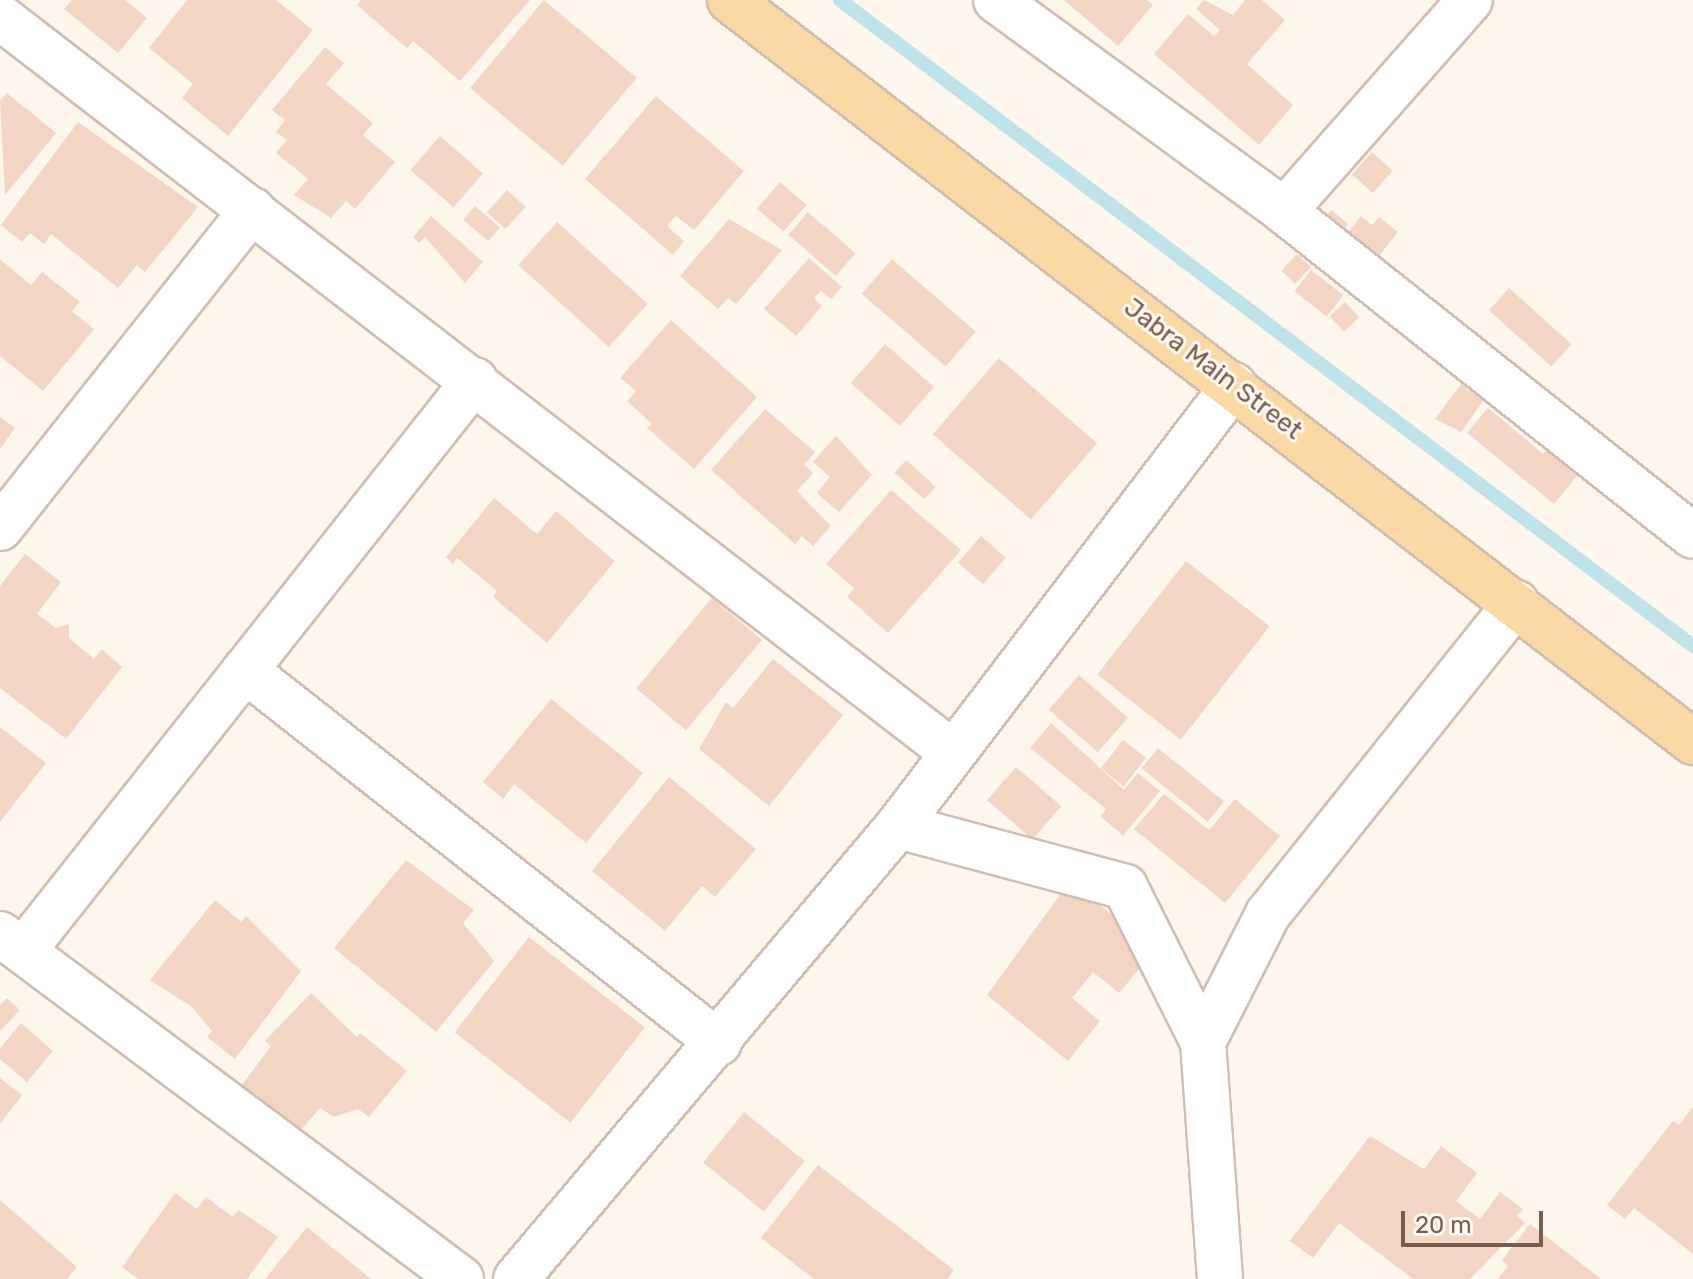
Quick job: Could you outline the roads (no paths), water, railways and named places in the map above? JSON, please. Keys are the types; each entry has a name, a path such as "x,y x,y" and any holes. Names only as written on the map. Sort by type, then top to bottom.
{"main road":[{"name":"Jabra Main Street","path":"730,0 1234,385 1693,742"}],"street":[{"path":"996,0 1284,211 1693,536"},
{"path":"1284,211 1470,0"},
{"path":"0,17 475,380 952,752"},
{"path":"0,528 252,210"},
{"path":"461,1279 12,943 245,670 475,380"},
{"path":"516,1279 719,1043 898,826 1234,385"},
{"path":"1203,1042 1268,914 1516,603"},
{"path":"245,670 719,1043"},
{"path":"898,826 1125,887 1203,1042 1220,1279"}],"waterway":[{"path":"840,0 1693,646"}]}
